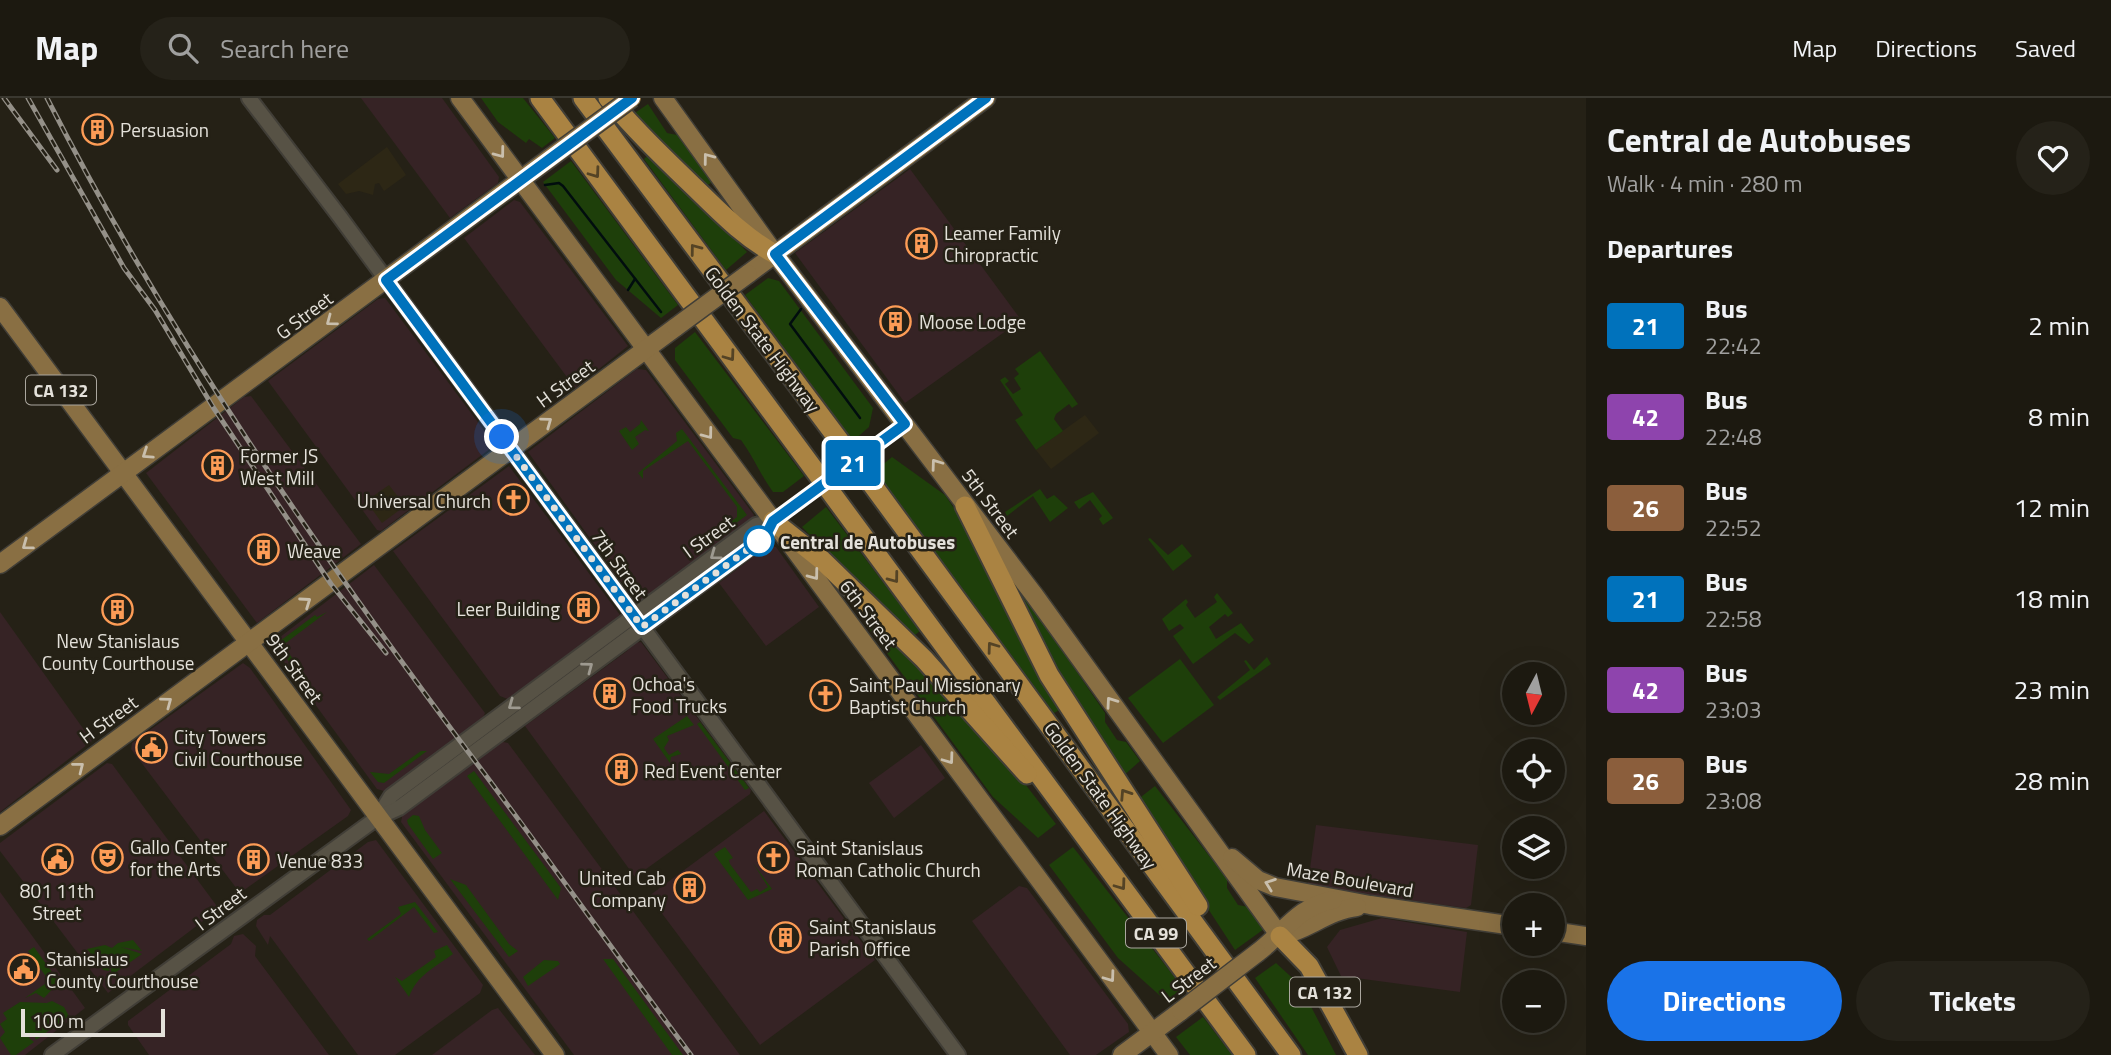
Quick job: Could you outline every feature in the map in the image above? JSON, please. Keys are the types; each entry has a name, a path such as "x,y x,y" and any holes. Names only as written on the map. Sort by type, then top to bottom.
{"highway":[{"name":"Golden State Highway","path":"540,98 1246,1055"},
{"name":"Golden State Highway","path":"583,98 1291,1055"},
{"path":"608,98 632,126 732,225 775,254"},
{"path":"965,506 1049,676 1265,1018"},
{"path":"773,521 822,560 924,659 1017,765 1066,811"},
{"path":"1280,936 1316,996 1344,1055"},
{"name":"CA 132","path":"1280,936 1309,966 1358,1055"}],"main road":[{"name":"6th Street","path":"460,98 1169,1055"},
{"name":"G Street","path":"0,564 632,98"},
{"name":"5th Street","path":"663,98 775,254 1202,825 1280,936"},
{"name":"H Street","path":"0,826 986,98"},
{"name":"9th Street","path":"0,307 555,1055"},
{"name":"Maze Boulevard","path":"1202,825 1241,867 1258,880 1275,887 1370,905 1502,924"},
{"name":"L Street","path":"1280,936 1287,923 1303,911 1336,899"},
{"name":"L Street","path":"1122,1055 1280,936 1295,933 1332,912 1370,905"},
{"path":"1565,933 1586,936"}],"street":[{"name":"7th Street","path":"249,98 958,1055"},
{"name":"I Street","path":"52,1055 377,818 399,807 637,621 765,537 773,521"}],"shaded area":[{"path":"361,98 442,98 499,177 498,183 450,218"},
{"path":"387,147 406,175 384,191 379,183 375,184 373,195 359,191 346,194 338,184"},
{"path":"910,169 1019,317 1017,323 905,403 795,253"},
{"path":"514,200 520,202 628,346 575,388 464,238"},
{"path":"385,298 495,445 381,531 377,530 268,381 378,299"},
{"path":"637,369 646,370 754,515 752,521 641,602 633,598 528,452"},
{"path":"251,396 361,544 257,623 146,473 244,397"},
{"path":"1085,415 1099,433 1051,469 1036,450"},
{"path":"509,466 620,615 510,700 500,696 393,551"},
{"path":"389,485 405,506 382,523 366,501"},
{"path":"768,546 776,547 819,607 766,646 719,583"},
{"path":"374,565 485,713 481,722 384,791 377,789 271,644"},
{"path":"0,612 92,741 0,812"},
{"path":"641,642 751,790 750,794 635,877 525,726 627,651 632,643"},
{"path":"243,663 250,668 351,810 348,816 240,893 131,749 132,743"},
{"path":"499,741 508,743 740,1055 574,1055 401,822 403,812"},
{"path":"921,745 945,778 894,818 869,783"},
{"path":"107,763 112,764 219,909 108,993 0,851 0,843"},
{"path":"764,811 875,960 760,1045 649,896"},
{"path":"1316,825 1478,845 1471,905 1466,908 1313,887 1308,883"},
{"path":"376,840 483,985 480,993 395,1055 358,1055 270,936 268,945 256,926 257,920 264,915 270,915 368,842"},
{"path":"1019,886 1027,888 1128,1024 1129,1032 1096,1055 1070,1055 972,921"},
{"path":"0,892 85,1008 25,1055 0,1055"},
{"path":"1382,918 1467,932 1460,992 1341,976 1327,947 1340,930"},
{"path":"243,934 256,946 255,956 329,1055 149,1055 128,1025 128,1021 231,944 234,936"},
{"path":"498,1008 535,1055 432,1055 492,1010"}],"green space":[{"path":"481,98 523,98 555,138 542,148 529,139 526,143 498,122"},
{"path":"648,104 667,133 677,135 712,182 705,187 632,115"},
{"path":"652,152 747,252 726,270 644,159"},
{"path":"571,161 678,305 661,318 616,280 543,182"},
{"path":"768,278 779,281 873,408 869,427 853,441 745,295"},
{"path":"695,332 804,476 783,492 773,492 741,440 733,438 675,360 675,348"},
{"path":"1040,351 1078,404 1072,408 1069,404 1056,414 1054,419 1063,431 1036,450 1015,420 1023,415 1000,380 1005,377 1009,381 1005,384 1013,394 1021,389 1014,378 1019,374 1015,369"},
{"path":"641,420 649,431 645,430 635,437 639,444 632,450 619,431 626,427 630,432"},
{"path":"682,429 747,515 696,552 690,543 693,541 694,546 699,546 737,517 737,507 688,441 643,471 643,479 638,473 677,441 676,433"},
{"path":"892,457 945,495 964,523 1063,708 1054,713 875,471"},
{"path":"1040,489 1047,499 1054,495 1068,508 1050,522 1033,496 1007,516 1005,512"},
{"path":"1093,492 1113,518 1103,525 1099,519 1102,516 1090,500 1079,509 1074,502"},
{"path":"826,507 920,631 911,638 802,527"},
{"path":"1148,539 1168,555 1182,544 1192,556 1173,571"},
{"path":"1016,583 1105,713 1105,722 1117,740 1126,742 1140,761 1121,778 1071,699 1012,586"},
{"path":"1217,593 1233,613 1228,617 1225,614 1209,627 1216,639 1241,623 1254,640 1249,644 1235,633 1193,664 1173,636 1184,628 1180,624 1169,631 1162,619 1186,599 1186,605 1195,618 1217,602 1214,597"},
{"path":"327,612 283,645 310,683 307,686 276,644 315,615 317,617"},
{"path":"871,616 1022,780 1056,824 1038,838 993,797 864,622"},
{"path":"1267,657 1271,664 1220,700 1217,697 1250,670 1244,661 1254,670"},
{"path":"1180,659 1214,705 1163,743 1128,698"},
{"path":"687,716 694,725 667,736 669,740 664,748 669,755 678,750 681,754 671,757 670,763 653,739"},
{"path":"700,722 749,788 745,790 697,724"},
{"path":"421,751 427,751 384,783 378,782 370,772 389,774"},
{"path":"474,771 561,888 558,900 467,776"},
{"path":"1155,786 1227,879 1227,888 1238,905 1249,907 1264,929 1235,950 1137,800"},
{"path":"413,815 419,816 425,830 442,853 433,859 408,824 407,820"},
{"path":"725,847 733,858 729,860 730,864 751,892 757,889 760,892 768,887 753,863 772,889 748,900 714,854"},
{"path":"1073,847 1183,988 1166,1001 1118,958 1049,865"},
{"path":"450,879 466,885 509,944 518,951 509,957"},
{"path":"415,902 438,932 434,933 414,907 369,941 367,939 401,914 398,907"},
{"path":"133,940 142,951 121,947 142,954 116,972 111,972 112,953 109,971 103,970 87,949 105,945 112,948 118,943"},
{"path":"447,945 453,954 421,977 409,997 395,977 402,981 436,957 434,951"},
{"path":"34,947 59,982 44,998 36,993 25,998 49,981 28,951"},
{"path":"603,959 613,959 683,1055 672,1055"},
{"path":"544,960 558,961 560,964 528,986 523,977"},
{"path":"1276,963 1300,985 1336,1055 1308,1055 1255,978"},
{"path":"52,1001 64,1007 69,1016 36,1040 34,1035 30,1035 29,1038 34,1042 16,1055 11,1055 0,1038 5,1032 0,1024 7,1019 3,1013 20,1002"},
{"path":"1203,1017 1232,1055 1190,1055 1176,1037"}],"waterway":[{"path":"545,185 559,183 563,186 661,312"},
{"path":"628,290 635,279"},
{"path":"801,309 790,324 860,418"}],"railway":[{"path":"4,98 57,170"},
{"path":"28,98 124,268 155,310 213,407 331,584 386,653"},
{"path":"47,98 93,186 143,272 248,441 361,605 691,1055"}],"bus line":[{"name":"21","path":"632,98 386,280 642,627 765,537 773,521 905,424 775,254 986,98"}],"place":[{"name":"Persuasion","path":"97,129"},
{"name":"Leamer Family Chiropractic","path":"921,243"},
{"name":"Moose Lodge","path":"896,321"},
{"name":"Former JS West Mill","path":"217,466"},
{"name":"Universal Church","path":"514,500"},
{"name":"Central de Autobuses","path":"759,541"},
{"name":"Weave","path":"264,550"},
{"name":"Leer Building","path":"583,608"},
{"name":"New Stanislaus County Courthouse","path":"118,609"},
{"name":"Ochoa's Food Trucks","path":"609,694"},
{"name":"Saint Paul Missionary Baptist Church","path":"826,695"},
{"name":"City Towers Civil Courthouse","path":"151,747"},
{"name":"Red Event Center","path":"621,770"},
{"name":"Gallo Center for the Arts","path":"107,857"},
{"name":"Saint Stanislaus Roman Catholic Church","path":"773,858"},
{"name":"801 11th Street","path":"57,859"},
{"name":"Venue 833","path":"254,860"},
{"name":"United Cab Company","path":"689,888"},
{"name":"Saint Stanislaus Parish Office","path":"786,937"},
{"name":"Stanislaus County Courthouse","path":"23,969"}],"route":[{"path":"502,437 642,627 765,537 759,541"}]}
